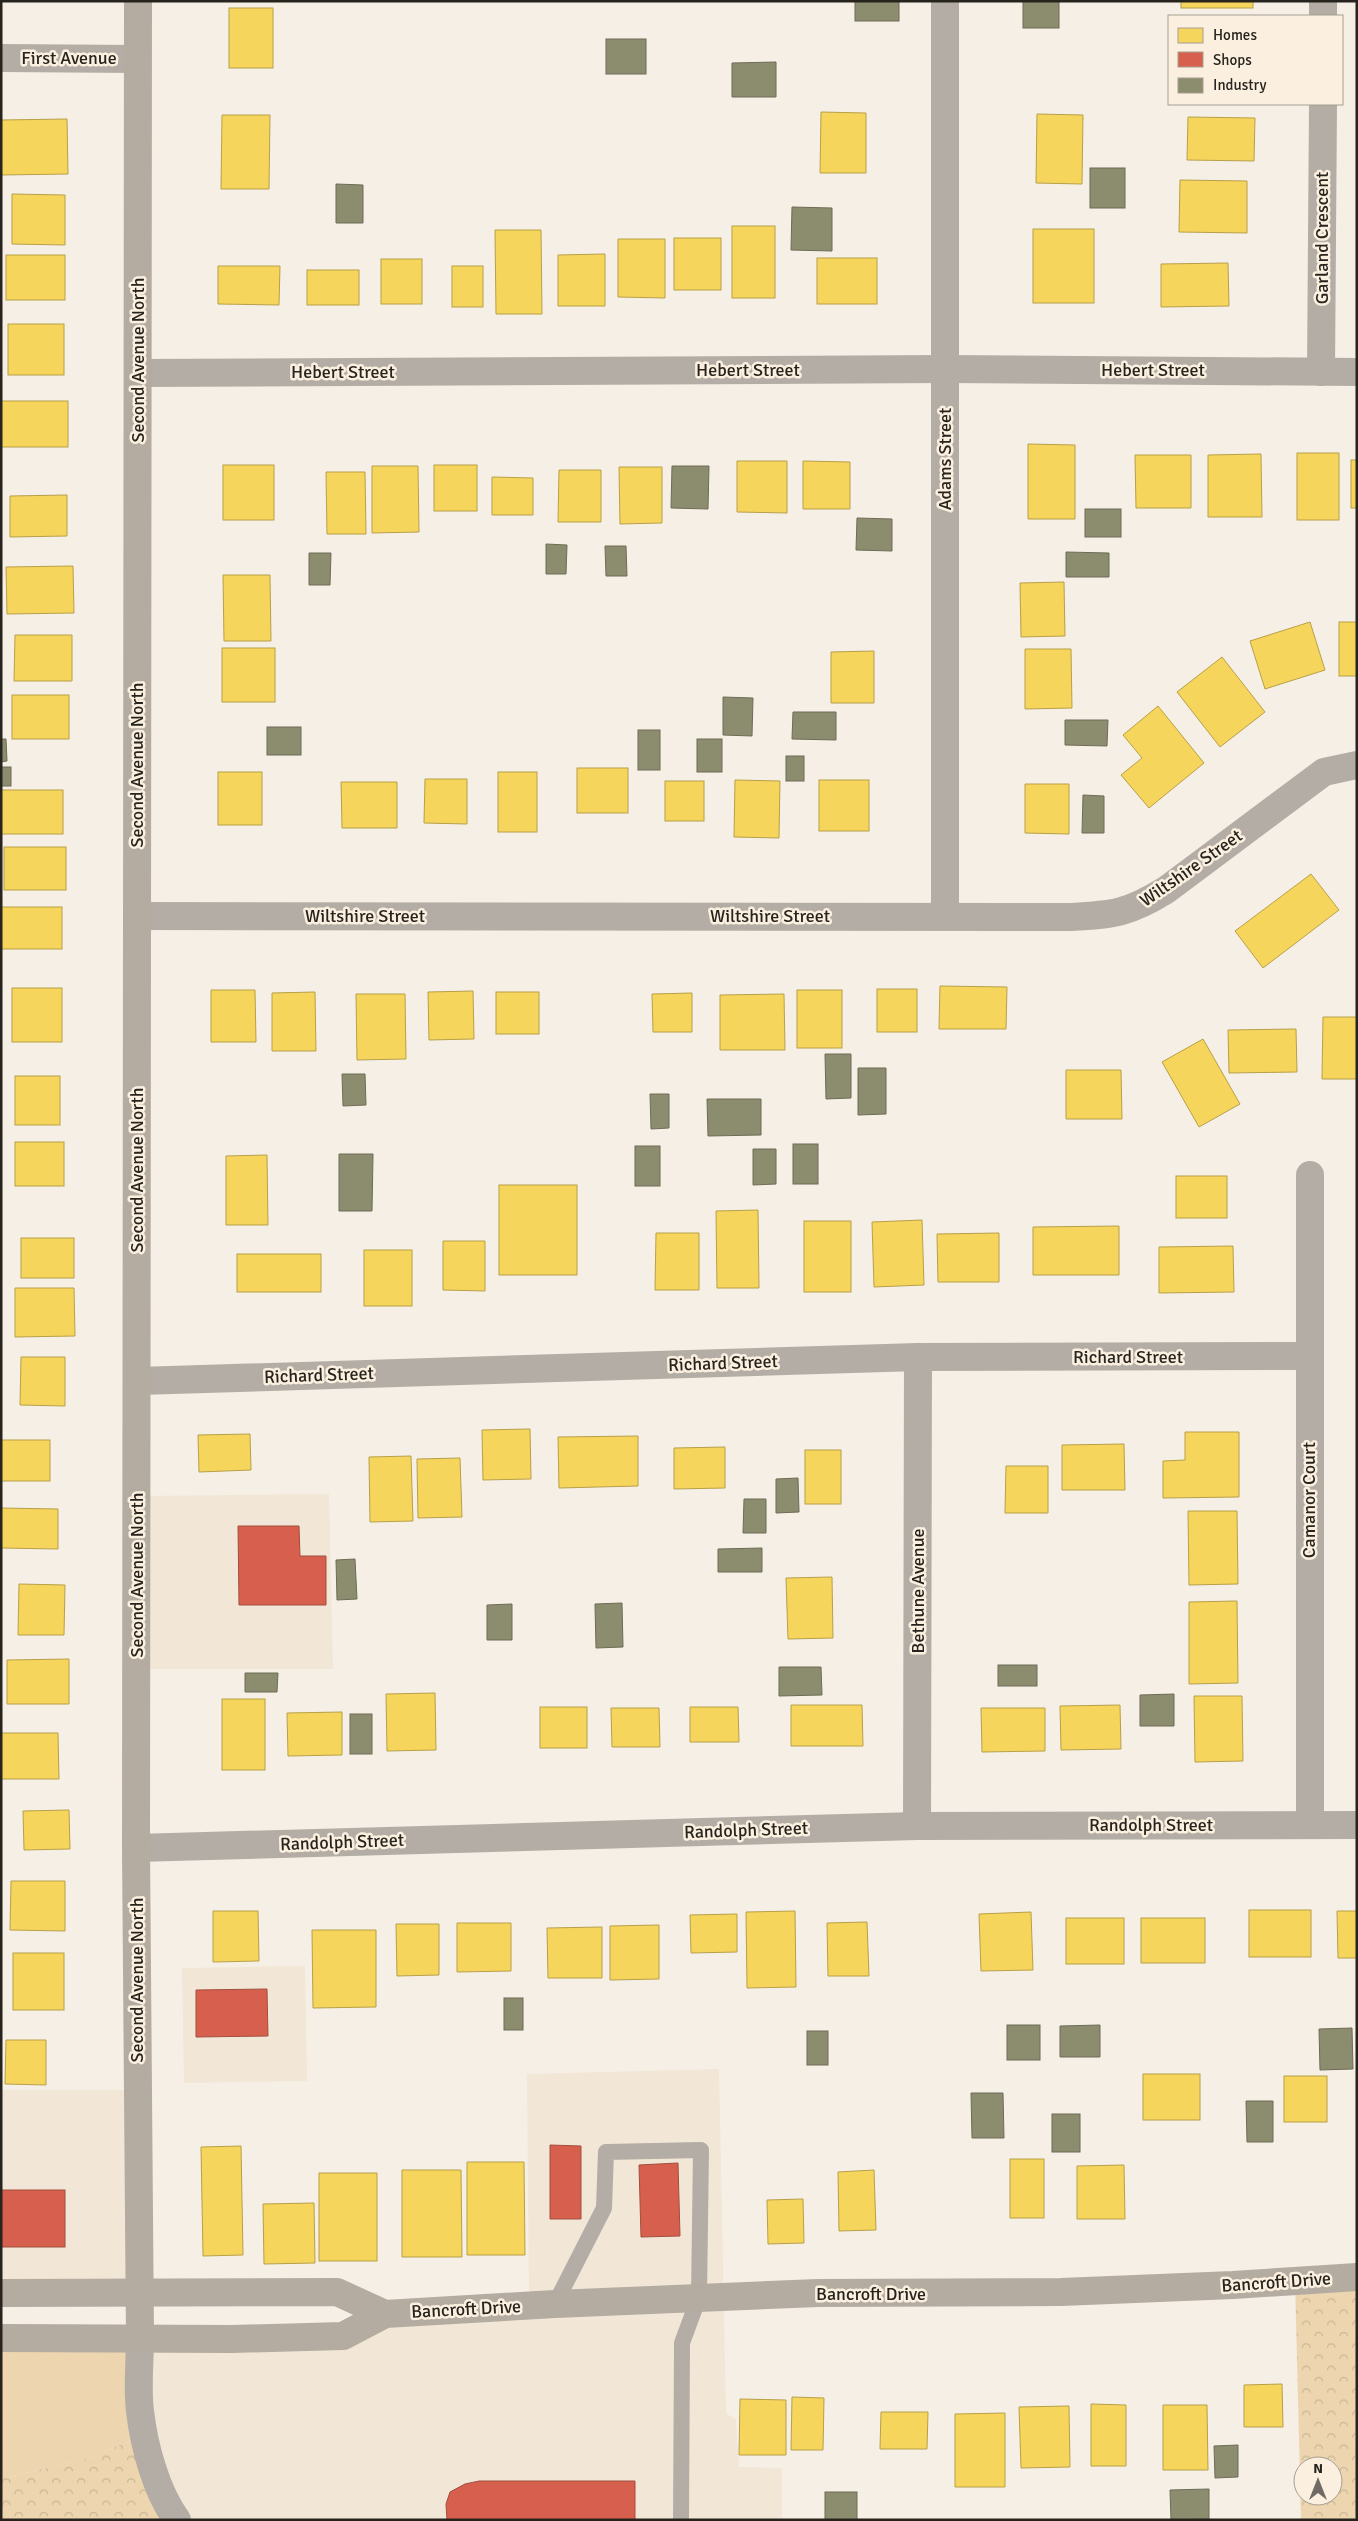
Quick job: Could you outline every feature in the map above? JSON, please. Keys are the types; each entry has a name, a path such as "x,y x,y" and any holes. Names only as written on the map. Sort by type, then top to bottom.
{"main road":[{"name":"Second Avenue North","path":"138,1 136,1848 140,2338"},
{"name":"Bancroft Drive","path":"1,2338 232,2340 343,2336 385,2314 555,2304 818,2293 1071,2292 1233,2286 1357,2277"},
{"name":"Bancroft Drive","path":"1,2292 337,2292 385,2314"}],"street":[{"name":"Adams Street","path":"945,1 945,916"},
{"path":"1323,1 1323,15"},
{"name":"First Avenue","path":"1,58 137,59"},
{"name":"Garland Crescent","path":"1321,372 1323,105"},
{"name":"Hebert Street","path":"138,373 945,369 1357,372"},
{"name":"Wiltshire Street","path":"137,916 1071,917 1109,915 1140,906 1166,890 1324,772 1357,765"},
{"name":"Camanor Court","path":"1310,1175 1310,1825"},
{"name":"Richard Street","path":"138,1381 918,1358 1309,1356"},
{"name":"Bethune Avenue","path":"917,1826 918,1358"},
{"name":"Randolph Street","path":"136,1848 917,1826 1357,1825"},
{"path":"140,2338 140,2411 148,2450 160,2486 177,2520"}],"lane":[{"path":"555,2304 604,2208 606,2152 702,2150 699,2297 682,2343 681,2520"}],"shaded area":[{"path":"329,1494 333,1669 141,1669 141,1496"},
{"path":"305,1966 307,2081 184,2083 182,1968"},
{"path":"719,2069 726,2413 736,2420 739,2467 782,2468 782,2520 174,2520 137,2341 344,2338 386,2311 529,2303 527,2074"},
{"path":"1,2090 136,2090 138,2289 1,2290"}],"green space":[{"path":"1357,2275 1357,2520 1301,2520 1301,2506 1343,2506 1343,2456 1299,2456 1295,2279"},
{"path":"1,2341 137,2341 142,2436 91,2457 1,2479"},
{"path":"142,2436 174,2520 1,2520 1,2479 91,2457"}],"building: Homes":[{"path":"1181,1 1253,1 1253,8 1181,8"},
{"path":"229,8 273,8 273,68 229,68"},
{"path":"821,112 866,113 866,173 820,173"},
{"path":"1037,114 1083,115 1082,184 1036,183"},
{"path":"222,115 270,115 269,189 221,189"},
{"path":"1188,117 1255,118 1254,161 1187,160"},
{"path":"67,119 68,174 1,175 1,120"},
{"path":"1180,180 1247,181 1247,233 1179,232"},
{"path":"12,194 65,195 65,245 12,244"},
{"path":"732,226 775,226 775,298 732,298"},
{"path":"1033,229 1094,229 1094,303 1033,303"},
{"path":"495,230 541,230 542,314 496,314"},
{"path":"674,238 721,238 721,290 674,290"},
{"path":"618,239 665,239 665,298 618,297"},
{"path":"605,254 605,306 558,306 558,255"},
{"path":"6,255 65,255 65,300 6,300"},
{"path":"817,258 877,258 877,304 817,304"},
{"path":"381,259 422,259 422,304 381,304"},
{"path":"1228,263 1229,306 1161,307 1161,264"},
{"path":"218,266 280,266 279,305 218,304"},
{"path":"452,266 483,266 483,307 452,307"},
{"path":"307,270 359,270 359,305 307,305"},
{"path":"8,324 64,324 64,375 8,375"},
{"path":"1,401 68,401 68,447 1,447"},
{"path":"1028,444 1075,445 1075,519 1028,519"},
{"path":"1297,453 1339,453 1339,520 1297,520"},
{"path":"1261,454 1262,517 1208,517 1208,455"},
{"path":"1135,455 1191,455 1191,508 1136,508"},
{"path":"1351,460 1357,460 1357,508 1351,508"},
{"path":"737,461 787,461 787,513 737,512"},
{"path":"803,461 850,462 850,509 803,509"},
{"path":"223,465 274,465 274,520 223,520"},
{"path":"434,465 477,465 477,511 434,511"},
{"path":"372,466 418,466 419,532 372,533"},
{"path":"619,467 662,467 662,523 620,524"},
{"path":"559,470 601,470 601,522 558,522"},
{"path":"326,472 365,472 366,534 327,534"},
{"path":"492,477 533,478 533,515 492,515"},
{"path":"67,495 67,536 10,537 10,496"},
{"path":"73,566 74,613 7,614 6,567"},
{"path":"223,575 270,575 271,641 224,641"},
{"path":"1064,582 1065,636 1021,637 1020,583"},
{"path":"1310,622 1325,670 1265,689 1250,641"},
{"path":"1339,622 1357,622 1357,676 1339,676"},
{"path":"15,635 72,635 72,681 14,681"},
{"path":"222,648 275,648 275,702 222,702"},
{"path":"1025,649 1071,649 1072,708 1025,709"},
{"path":"874,651 874,703 831,703 831,652"},
{"path":"1222,657 1265,712 1220,747 1177,692"},
{"path":"12,695 69,695 69,739 12,739"},
{"path":"1158,706 1204,763 1149,808 1121,775 1142,758 1123,735"},
{"path":"577,768 628,768 628,813 577,813"},
{"path":"218,772 262,772 262,825 218,825"},
{"path":"498,772 537,772 537,832 498,832"},
{"path":"425,779 467,779 467,824 424,823"},
{"path":"735,780 780,781 779,838 734,837"},
{"path":"819,780 869,780 869,831 819,831"},
{"path":"665,781 704,781 704,821 665,821"},
{"path":"341,782 397,782 397,828 342,828"},
{"path":"1025,784 1069,784 1069,834 1025,833"},
{"path":"1,790 63,790 63,834 1,834"},
{"path":"4,847 66,847 66,890 4,890"},
{"path":"1311,874 1339,910 1263,968 1235,931"},
{"path":"1,907 62,907 62,949 1,949"},
{"path":"940,986 1007,987 1006,1029 939,1029"},
{"path":"12,988 62,988 62,1042 12,1042"},
{"path":"877,989 917,989 917,1032 877,1032"},
{"path":"211,990 255,990 256,1042 211,1042"},
{"path":"797,990 842,990 842,1048 797,1048"},
{"path":"473,991 474,1039 429,1040 428,992"},
{"path":"315,992 316,1051 272,1051 272,993"},
{"path":"496,992 539,992 539,1034 496,1034"},
{"path":"692,993 692,1032 653,1032 652,994"},
{"path":"356,994 405,994 406,1059 357,1060"},
{"path":"784,994 785,1050 720,1050 720,995"},
{"path":"1323,1017 1357,1017 1357,1079 1322,1079"},
{"path":"1296,1029 1297,1072 1229,1073 1228,1030"},
{"path":"1203,1039 1240,1104 1199,1127 1162,1062"},
{"path":"1066,1070 1121,1070 1122,1119 1066,1119"},
{"path":"15,1076 60,1076 60,1125 15,1125"},
{"path":"15,1142 64,1142 64,1186 15,1186"},
{"path":"267,1155 268,1225 226,1225 226,1156"},
{"path":"1176,1176 1227,1176 1227,1218 1176,1218"},
{"path":"499,1185 577,1185 577,1275 499,1275"},
{"path":"758,1210 759,1288 717,1288 716,1211"},
{"path":"922,1220 924,1285 874,1287 872,1222"},
{"path":"804,1221 851,1221 851,1292 804,1292"},
{"path":"1119,1226 1119,1275 1033,1275 1033,1227"},
{"path":"656,1233 699,1233 699,1290 655,1290"},
{"path":"999,1233 999,1282 938,1282 937,1234"},
{"path":"21,1238 74,1238 74,1278 21,1278"},
{"path":"443,1241 485,1241 485,1291 443,1290"},
{"path":"1233,1246 1234,1292 1159,1293 1159,1247"},
{"path":"364,1250 412,1250 412,1306 364,1306"},
{"path":"237,1254 321,1254 321,1292 237,1292"},
{"path":"15,1288 74,1288 75,1336 15,1337"},
{"path":"21,1357 65,1357 65,1406 20,1405"},
{"path":"530,1429 531,1479 483,1480 482,1430"},
{"path":"1185,1432 1239,1432 1239,1497 1163,1498 1163,1461 1185,1460"},
{"path":"250,1434 251,1470 199,1472 198,1435"},
{"path":"638,1436 638,1486 559,1488 558,1437"},
{"path":"1,1440 50,1440 50,1481 1,1481"},
{"path":"1124,1444 1125,1490 1062,1490 1062,1445"},
{"path":"725,1447 725,1488 674,1489 674,1448"},
{"path":"805,1450 841,1450 841,1504 805,1504"},
{"path":"411,1456 413,1521 370,1522 369,1457"},
{"path":"460,1458 462,1517 418,1518 417,1459"},
{"path":"1006,1466 1048,1466 1048,1513 1005,1513"},
{"path":"1,1508 58,1509 58,1549 1,1548"},
{"path":"1188,1511 1237,1511 1238,1584 1189,1585"},
{"path":"832,1577 833,1638 788,1639 786,1578"},
{"path":"19,1584 65,1585 64,1635 18,1635"},
{"path":"1237,1601 1238,1683 1189,1684 1189,1602"},
{"path":"69,1659 69,1704 7,1704 7,1660"},
{"path":"435,1693 436,1750 387,1751 386,1694"},
{"path":"1194,1696 1242,1696 1243,1761 1195,1762"},
{"path":"222,1699 265,1699 265,1770 222,1770"},
{"path":"791,1705 862,1705 863,1746 791,1746"},
{"path":"1120,1705 1121,1749 1061,1750 1060,1706"},
{"path":"540,1707 587,1707 587,1748 540,1748"},
{"path":"690,1707 738,1707 739,1742 690,1742"},
{"path":"611,1708 659,1708 660,1747 612,1747"},
{"path":"981,1708 1045,1708 1045,1751 982,1752"},
{"path":"342,1712 342,1755 288,1756 287,1713"},
{"path":"1,1733 58,1733 59,1779 1,1779"},
{"path":"69,1810 70,1849 24,1850 23,1811"},
{"path":"11,1881 65,1881 65,1931 10,1930"},
{"path":"1249,1910 1311,1910 1311,1957 1249,1957"},
{"path":"213,1911 258,1911 259,1961 213,1962"},
{"path":"795,1911 796,1987 747,1988 746,1912"},
{"path":"1337,1911 1357,1911 1357,1958 1338,1958"},
{"path":"1031,1912 1033,1970 981,1971 979,1914"},
{"path":"737,1914 737,1952 691,1953 690,1915"},
{"path":"1066,1918 1124,1918 1124,1964 1066,1964"},
{"path":"1141,1918 1205,1918 1205,1963 1141,1963"},
{"path":"867,1922 869,1976 828,1976 827,1923"},
{"path":"457,1923 511,1923 511,1971 457,1972"},
{"path":"396,1924 439,1924 439,1975 397,1976"},
{"path":"659,1925 659,1979 610,1980 610,1926"},
{"path":"602,1927 602,1978 548,1978 547,1928"},
{"path":"312,1930 376,1930 376,2007 313,2008"},
{"path":"13,1953 64,1953 64,2010 13,2010"},
{"path":"6,2040 46,2040 46,2085 5,2084"},
{"path":"1143,2074 1200,2074 1200,2120 1143,2120"},
{"path":"1284,2076 1327,2076 1327,2122 1284,2122"},
{"path":"241,2146 243,2255 203,2256 201,2147"},
{"path":"1010,2159 1044,2159 1044,2218 1010,2218"},
{"path":"467,2162 524,2162 525,2255 467,2255"},
{"path":"1124,2165 1125,2219 1077,2219 1077,2166"},
{"path":"402,2170 461,2170 462,2257 402,2257"},
{"path":"874,2170 876,2230 839,2231 838,2172"},
{"path":"319,2173 377,2173 377,2261 319,2261"},
{"path":"803,2199 804,2243 768,2244 767,2200"},
{"path":"314,2203 315,2263 264,2264 263,2204"},
{"path":"1282,2384 1283,2427 1244,2427 1244,2385"},
{"path":"792,2397 824,2398 823,2450 791,2450"},
{"path":"740,2399 786,2400 786,2455 739,2455"},
{"path":"1091,2404 1126,2405 1126,2466 1091,2466"},
{"path":"1163,2405 1207,2405 1208,2470 1163,2470"},
{"path":"1069,2406 1070,2467 1021,2468 1019,2407"},
{"path":"881,2412 928,2412 927,2449 880,2449"},
{"path":"1005,2413 1005,2487 955,2487 955,2414"}],"building: Shops":[{"path":"238,1526 299,1526 300,1556 326,1556 326,1605 239,1605"},
{"path":"267,1989 268,2036 196,2037 196,1990"},
{"path":"550,2145 581,2146 581,2219 550,2219"},
{"path":"678,2163 680,2236 641,2237 639,2165"},
{"path":"1,2190 65,2190 65,2247 1,2247"},
{"path":"479,2481 635,2481 635,2520 447,2520 446,2504 450,2492 465,2484"}],"building: Industry":[{"path":"855,1 899,1 899,21 855,21"},
{"path":"1023,1 1059,1 1059,28 1023,28"},
{"path":"606,39 646,39 646,74 606,74"},
{"path":"776,62 776,97 732,97 732,63"},
{"path":"1090,168 1125,168 1125,208 1090,208"},
{"path":"336,184 363,185 363,223 336,223"},
{"path":"792,207 832,208 832,251 791,250"},
{"path":"672,466 709,466 708,509 671,508"},
{"path":"1085,509 1121,509 1121,537 1085,537"},
{"path":"857,518 892,519 892,551 856,550"},
{"path":"546,544 567,545 566,574 546,574"},
{"path":"605,546 626,546 627,576 606,576"},
{"path":"1066,552 1109,553 1109,577 1066,577"},
{"path":"309,553 331,553 330,585 309,585"},
{"path":"723,697 753,698 752,736 723,735"},
{"path":"793,712 836,712 836,740 792,739"},
{"path":"1065,720 1108,720 1107,746 1065,745"},
{"path":"267,727 301,727 301,755 267,755"},
{"path":"638,730 660,730 660,770 638,770"},
{"path":"1,739 6,739 7,761 1,762"},
{"path":"697,739 722,739 722,772 697,772"},
{"path":"786,756 804,756 804,781 786,781"},
{"path":"1,767 11,767 11,786 1,786"},
{"path":"1083,795 1104,796 1104,833 1082,833"},
{"path":"825,1054 851,1054 851,1098 826,1099"},
{"path":"858,1068 886,1068 886,1114 858,1115"},
{"path":"342,1074 365,1074 366,1105 343,1106"},
{"path":"650,1094 669,1094 669,1128 651,1129"},
{"path":"707,1099 761,1099 761,1135 708,1136"},
{"path":"793,1144 818,1144 818,1184 793,1184"},
{"path":"635,1146 660,1146 660,1186 635,1186"},
{"path":"753,1149 776,1149 776,1184 753,1185"},
{"path":"339,1154 373,1154 372,1211 339,1211"},
{"path":"798,1478 799,1512 776,1513 776,1479"},
{"path":"744,1499 766,1499 766,1533 743,1533"},
{"path":"762,1548 762,1572 718,1572 718,1549"},
{"path":"355,1559 357,1599 337,1600 336,1560"},
{"path":"622,1603 623,1647 596,1648 595,1604"},
{"path":"512,1604 512,1640 487,1640 487,1605"},
{"path":"998,1665 1037,1665 1037,1686 998,1686"},
{"path":"779,1667 821,1667 822,1695 779,1696"},
{"path":"245,1673 278,1673 277,1692 245,1692"},
{"path":"1174,1694 1174,1726 1140,1726 1140,1695"},
{"path":"350,1714 372,1714 372,1754 350,1754"},
{"path":"504,1998 523,1998 523,2030 504,2030"},
{"path":"1007,2025 1040,2025 1040,2060 1007,2060"},
{"path":"1100,2025 1100,2057 1060,2057 1060,2026"},
{"path":"1352,2028 1353,2069 1320,2070 1319,2029"},
{"path":"807,2031 828,2031 828,2065 807,2065"},
{"path":"971,2093 1003,2093 1004,2138 972,2138"},
{"path":"1246,2101 1273,2101 1273,2142 1247,2142"},
{"path":"1052,2114 1080,2114 1080,2152 1052,2152"},
{"path":"1238,2445 1238,2477 1215,2478 1214,2446"},
{"path":"1209,2489 1209,2519 1171,2520 1170,2490"},
{"path":"825,2492 857,2492 857,2520 825,2520"}]}
